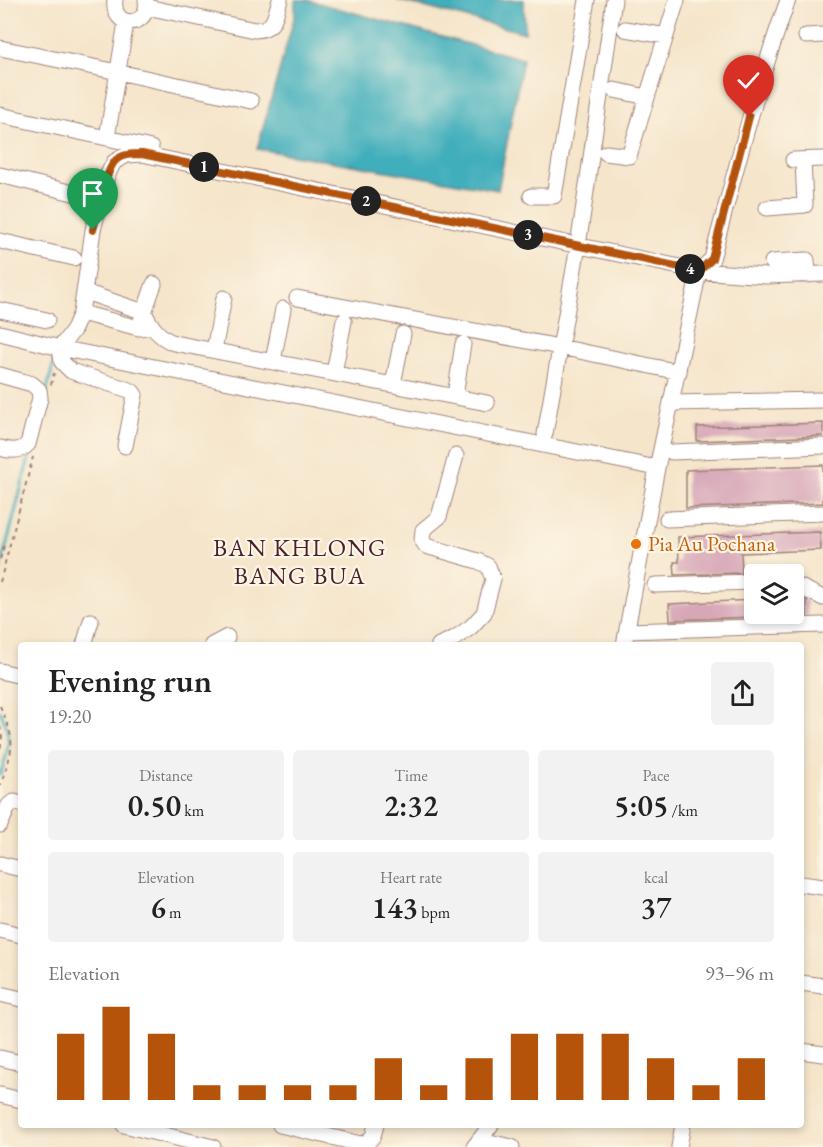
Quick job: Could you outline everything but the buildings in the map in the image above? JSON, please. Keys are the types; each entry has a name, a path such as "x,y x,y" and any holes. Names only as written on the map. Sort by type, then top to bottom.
{"street":[{"path":"115,0 114,8 118,17 126,22 136,21 144,16 147,4 255,30 266,30 272,25 280,0"},
{"path":"545,434 578,246 614,0"},
{"path":"606,153 629,156 677,0"},
{"path":"788,0 768,53 749,117 712,259 699,271 657,468 626,638 657,638 823,625"},
{"path":"531,196 554,196 582,1"},
{"path":"107,138 126,22"},
{"path":"625,29 666,36"},
{"path":"806,36 823,35"},
{"path":"0,48 251,101"},
{"path":"614,90 647,97"},
{"path":"0,115 231,166"},
{"path":"125,446 135,395 132,391 71,371 62,363 60,348 74,329 81,313 93,230 107,176 114,162 127,154 142,154 699,271 766,276 815,274 807,260 772,262"},
{"path":"767,208 805,205 798,160 823,159"},
{"path":"0,175 85,196"},
{"path":"0,241 74,258"},
{"path":"144,322 154,284"},
{"path":"85,292 144,322 167,340 487,403"},
{"path":"214,350 224,298"},
{"path":"297,298 560,347 679,372"},
{"path":"273,362 283,309"},
{"path":"0,310 47,320"},
{"path":"81,313 144,322"},
{"path":"334,373 344,321"},
{"path":"0,333 60,348 657,468"},
{"path":"393,384 403,334"},
{"path":"455,396 463,344"},
{"path":"0,375 32,384 39,390 40,398 28,444 16,450 0,448"},
{"path":"672,403 823,400"},
{"path":"672,452 823,446"},
{"path":"446,642 471,627 484,613 493,579 488,566 426,546 422,540 423,530 439,517 456,456"},
{"path":"667,519 823,513"},
{"path":"655,585 744,582"},
{"path":"804,589 823,598"},
{"path":"85,642 92,621"},
{"path":"218,642 227,637"},
{"path":"0,671 18,675"},
{"path":"0,825 9,805 14,802 18,803"},
{"path":"0,864 18,868"},
{"path":"804,884 823,887"},
{"path":"0,930 18,934"},
{"path":"804,983 823,986"},
{"path":"0,994 18,998"},
{"path":"804,1051 823,1054"},
{"path":"0,1058 18,1062"},
{"path":"0,1095 18,1099"},
{"path":"136,1128 213,1147"},
{"path":"293,1128 361,1144 367,1143 373,1136 375,1128"},
{"path":"476,1144 489,1128"},
{"path":"679,1147 682,1128"},
{"path":"476,1144 512,1147"}],"path":[{"path":"49,392 54,370"},
{"path":"0,582 33,457"},
{"path":"0,559 5,542"},
{"path":"0,706 8,723 13,743 0,786"},
{"path":"0,752 2,737 0,727 8,723"},
{"path":"0,767 6,769"}],"water":[{"path":"295,0 307,0 523,59 498,190 257,149 295,15"},
{"path":"397,0 524,0 525,33"}],"waterway":[{"path":"46,394 54,361"},
{"path":"0,570 31,450"},
{"path":"0,711 8,735 6,758 0,775"}],"place":[{"name":"Pia Au Pochana","path":"636,544"}],"district":[{"name":"BAN KHLONG BANG BUA","path":"300,562"}],"route":[{"path":"93,230 107,176 114,162 127,154 142,154 699,271 712,259 749,117"}]}
